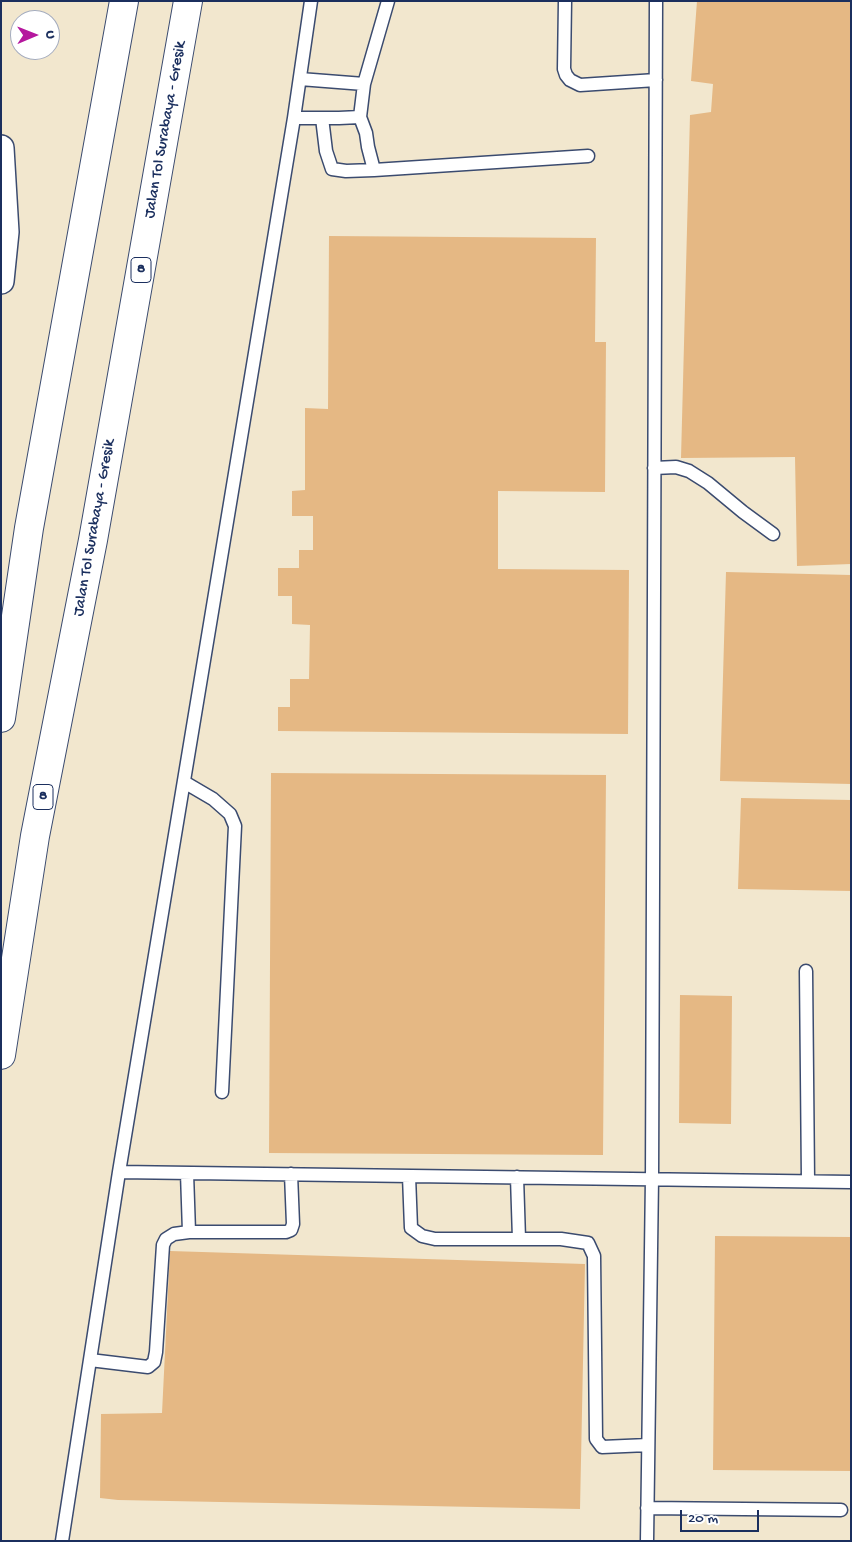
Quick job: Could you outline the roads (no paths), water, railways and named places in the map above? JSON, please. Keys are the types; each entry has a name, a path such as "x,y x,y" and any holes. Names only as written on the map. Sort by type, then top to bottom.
{"highway":[{"path":"1,718 29,528 124,1"},
{"name":"Jalan Tol Surabaya - Gresik","path":"1,1055 35,836 93,540 188,1"}],"street":[{"path":"1,148 6,232 1,281"}],"lane":[{"path":"62,1541 119,1172 294,118 311,1"},
{"path":"374,170 360,116 364,84 388,1"},
{"path":"565,1 564,69 570,80 580,84 656,80"},
{"path":"647,1541 652,1178 656,1"},
{"path":"300,79 364,84"},
{"path":"294,118 360,116"},
{"path":"322,118 326,151 332,169 346,171 374,170 588,156"},
{"path":"654,468 676,468 689,471 708,483 773,534"},
{"path":"184,782 213,799 230,814 235,826 222,1092"},
{"path":"806,971 808,1181"},
{"path":"119,1172 851,1182"},
{"path":"187,1172 189,1232"},
{"path":"90,1360 148,1367 154,1362 162,1245 166,1239 174,1234 189,1232 286,1232 291,1230 293,1224 290,1174"},
{"path":"409,1176 411,1228 422,1236 435,1239 561,1239 588,1243 594,1256 596,1439 602,1447 648,1445"},
{"path":"517,1177 518,1239"},
{"path":"647,1508 841,1510"}]}
